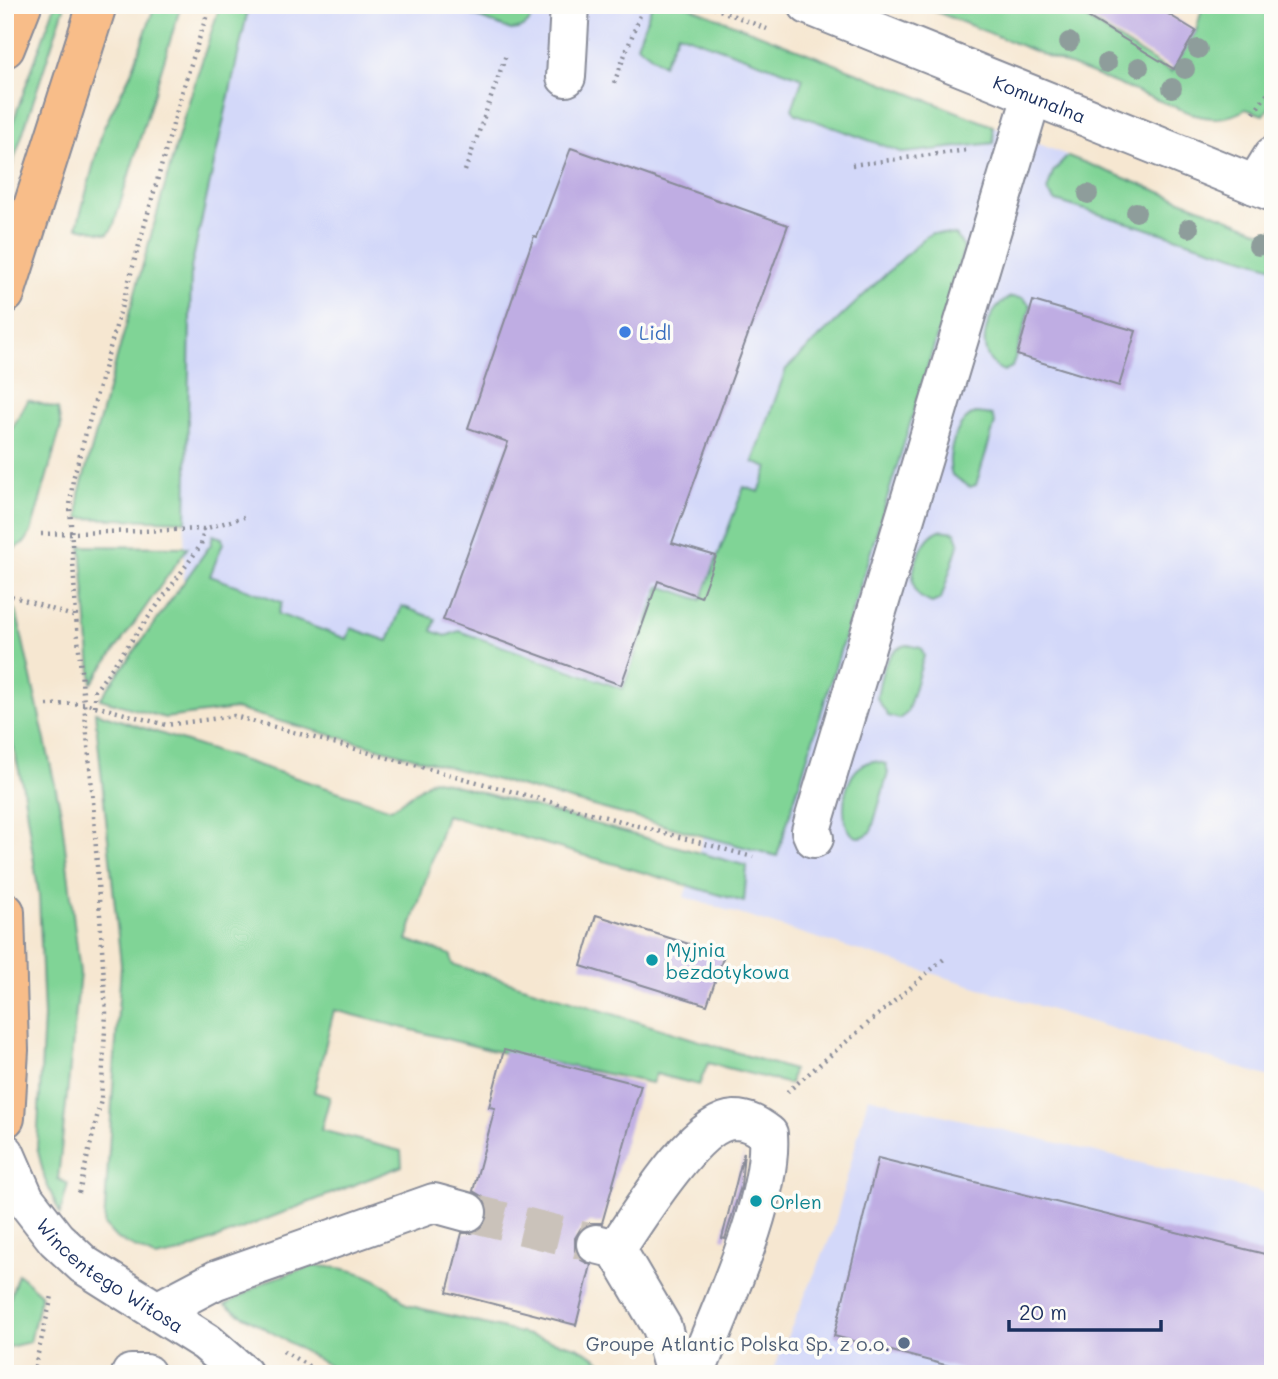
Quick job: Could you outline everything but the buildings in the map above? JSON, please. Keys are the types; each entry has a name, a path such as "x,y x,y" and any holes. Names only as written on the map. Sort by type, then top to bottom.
{"main road":[{"path":"5,48 22,5"},
{"path":"5,294 97,5"},
{"path":"5,912 9,1050 5,1118"}],"street":[{"path":"566,77 570,5"},
{"name":"Komunalna","path":"808,5 1032,96 1267,178"},
{"path":"814,838 811,831 818,806 1032,96"},
{"path":"675,1374 662,1327 606,1247 706,1132 732,1120 753,1123 768,1134 770,1155 745,1246 695,1374"},
{"name":"Wincentego Witosa","path":"5,1153 26,1199 65,1247 84,1265 206,1342 243,1374"},
{"path":"157,1311 216,1280 434,1203 467,1212"},
{"path":"131,1374 146,1374"}],"path":[{"path":"33,1374 96,1128 103,1078 105,982 76,617 72,533 73,479 183,89 210,5"},
{"path":"614,83 644,5"},
{"path":"465,171 506,55"},
{"path":"1252,115 1273,85"},
{"path":"852,165 1018,144"},
{"path":"41,534 204,529 244,516"},
{"path":"95,706 95,691 201,545 204,529"},
{"path":"5,594 76,617"},
{"path":"47,705 84,703 166,725 234,716 753,857"},
{"path":"780,1096 892,1006 944,959"}],"shaded area":[{"path":"249,5 685,5 1273,236 1273,1078 684,897 708,822 181,684 191,268"},
{"path":"868,1097 1273,1195 1273,1374 771,1374 833,1231"}],"green space":[{"path":"55,5 65,5 5,187 5,144"},
{"path":"155,5 181,5 113,227 108,234 77,227 103,129 132,71"},
{"path":"220,5 249,5 191,268 186,521 79,518 79,494 184,117"},
{"path":"447,5 534,5 528,23 511,30"},
{"path":"652,5 685,5 993,126 994,143 904,153 796,114 792,109 803,78 678,33 663,65 637,45"},
{"path":"919,5 1065,5 1171,72 1196,31 1203,5 1273,5 1273,104 1263,115 1246,109 1221,118 1195,115"},
{"path":"1068,156 1273,236 1273,267 1056,201 1047,191 1053,172"},
{"path":"932,233 956,235 964,248 777,856 235,709 165,718 100,699 211,544 213,535 222,538 223,543 210,576 282,602 278,614 347,639 351,628 388,641 402,606 436,619 432,631 446,636 459,631 623,689 660,586 701,600 744,487 759,492 768,468 753,462 786,369"},
{"path":"1011,297 1023,298 1031,306 1012,367 1004,371 994,365 988,356 985,334 994,312"},
{"path":"28,400 58,409 61,427 31,532 25,542 14,549 5,546 5,441"},
{"path":"977,413 992,415 995,423 976,485 970,487 952,475 950,458 958,430"},
{"path":"940,530 955,532 959,542 941,599 932,603 916,592 913,582 918,555 928,539"},
{"path":"81,546 188,547 92,683"},
{"path":"5,606 16,610 61,812 80,973 58,1179 68,1184 60,1214 45,1180 37,1147 44,1017 39,896 23,788 5,711"},
{"path":"908,645 921,648 924,656 907,713 899,719 888,716 877,698 882,673 889,658 900,647"},
{"path":"95,712 391,809 433,779 747,866 744,902 446,815 407,940 451,955 452,964 793,1070 790,1084 708,1063 699,1085 656,1074 652,1083 490,1050 334,1010 314,1092 330,1097 321,1130 401,1151 402,1166 180,1253 156,1258 116,1238 104,1225 121,965"},
{"path":"874,761 886,764 888,773 871,832 859,837 851,833 846,822 846,792 851,778 861,766"},
{"path":"313,1266 340,1268 365,1275 387,1286 407,1305 577,1347 597,1358 614,1374 343,1374 225,1305 269,1280"},
{"path":"18,1274 41,1294 30,1342 5,1348 5,1313"}],"tunnel":[{"path":"467,1212 596,1244"}],"place":[{"name":"Lidl","path":"625,332"},
{"name":"Myjnia bezdotykowa","path":"652,960"},
{"name":"Orlen","path":"756,1201"},
{"name":"Groupe Atlantic Polska Sp. z o.o.","path":"904,1343"}]}
